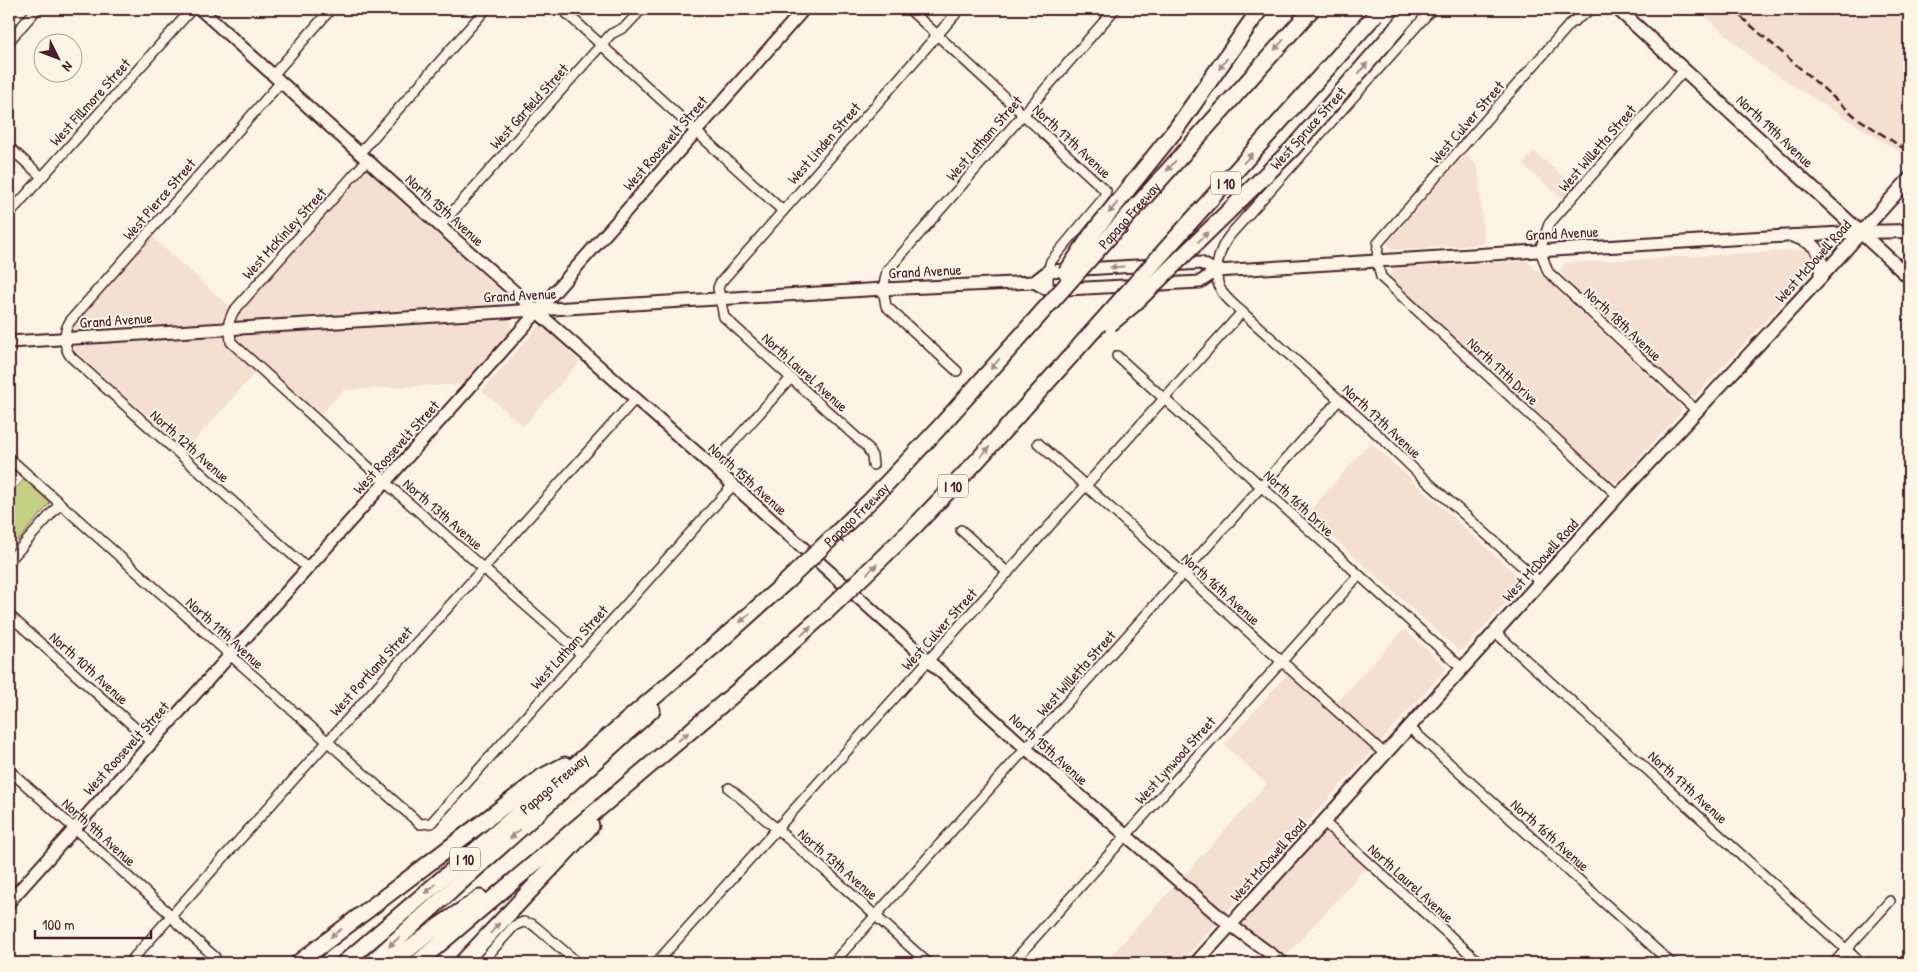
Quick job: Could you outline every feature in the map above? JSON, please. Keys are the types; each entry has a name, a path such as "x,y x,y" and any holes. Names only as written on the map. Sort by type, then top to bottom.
{"highway":[{"path":"1028,327 1092,234 1168,141 1260,9"},
{"name":"Papago Freeway","path":"344,963 729,633 787,581 904,465 1312,9"},
{"path":"1076,352 1134,304 1292,149 1414,9"},
{"name":"I 10","path":"416,963 646,769 824,614 942,498 1076,352 1379,10"},
{"path":"371,963 641,721 729,633"},
{"path":"298,963 542,777 586,754"},
{"path":"462,963 646,769"},
{"path":"391,963 433,930 544,854"}],"main road":[{"name":"North 19th Avenue","path":"1618,9 1909,277"},
{"name":"West McDowell Road","path":"1196,963 1386,755 1618,496 1909,179"},
{"name":"Grand Avenue","path":"1860,232 1909,231"},
{"path":"1794,236 1804,239 1819,252 1822,260 1820,278"}],"street":[{"path":"9,41 37,9"},
{"name":"West Fillmore Street","path":"9,214 192,9"},
{"name":"North 15th Avenue","path":"200,9 1026,749 1230,925 1283,963"},
{"name":"West Pierce Street","path":"65,339 66,328 72,320 277,78 331,9"},
{"name":"West McKinley Street","path":"229,329 233,312 486,9"},
{"path":"562,9 783,211"},
{"name":"West Garfield Street","path":"440,226 612,34 625,27 642,9"},
{"name":"West Roosevelt Street","path":"9,902 385,482 804,9"},
{"name":"North 17th Avenue","path":"909,9 1106,192 1103,199 1051,261 1048,271"},
{"name":"West Linden Street","path":"720,300 718,288 720,283 960,9"},
{"name":"West Latham Street","path":"883,289 886,270 1115,9"},
{"name":"West Spruce Street","path":"1216,271 1222,246 1230,235 1432,9"},
{"name":"West Culver Street","path":"1377,261 1378,243 1570,24 1591,9"},
{"name":"West Willetta Street","path":"1540,250 1549,224 1684,69"},
{"path":"9,147 42,177"},
{"name":"Grand Avenue","path":"1048,290 1200,282 1216,271 1860,232"},
{"name":"North 18th Avenue","path":"1540,250 1548,272 1697,411"},
{"name":"North 17th Drive","path":"1377,261 1381,277 1618,496"},
{"name":"Grand Avenue","path":"1048,271 1201,263 1216,271"},
{"path":"1048,271 1048,290 1034,282 1048,271"},
{"name":"North 17th Avenue","path":"1216,271 1221,291 1242,312 1386,442 1420,476 1540,583"},
{"name":"Grand Avenue","path":"9,342 883,289 1034,282"},
{"path":"883,289 886,306 957,370"},
{"name":"North Laurel Avenue","path":"720,300 724,317 867,447 872,456 873,465"},
{"name":"West Culver Street","path":"656,963 1242,312"},
{"name":"North 13th Avenue","path":"229,329 233,346 581,654"},
{"name":"North 12th Avenue","path":"65,339 67,352 71,358 306,568"},
{"name":"North 16th Drive","path":"1117,356 1463,669"},
{"path":"712,466 791,378"},
{"name":"West Portland Street","path":"129,963 636,399"},
{"name":"West Willetta Street","path":"832,963 1339,400"},
{"name":"North 16th Avenue","path":"1038,443 1386,755"},
{"name":"North 11th Avenue","path":"9,458 420,824 426,825"},
{"name":"West Latham Street","path":"426,825 431,823 733,485"},
{"path":"9,561 60,504"},
{"path":"961,530 1008,573"},
{"name":"West Lynwood Street","path":"1012,963 1359,575"},
{"name":"North 10th Avenue","path":"9,615 151,742"},
{"name":"North 17th Avenue","path":"1496,633 1861,963"},
{"name":"North 16th Avenue","path":"1410,728 1671,963"},
{"name":"North 9th Avenue","path":"9,770 172,915 183,921 217,955"},
{"name":"North 13th Avenue","path":"729,788 876,915 928,963"},
{"name":"North Laurel Avenue","path":"1324,822 1480,963"},
{"path":"1834,963 1890,901"},
{"path":"481,963 514,926 523,922 527,922 537,928 578,963"}],"shaded area":[{"path":"1697,9 1909,9 1909,158 1759,64"},
{"path":"1534,151 1574,186 1563,200 1523,165"},
{"path":"1465,154 1478,166 1484,244 1392,250 1388,244 1389,241"},
{"path":"367,170 501,291 513,330 465,384 344,390 321,414 262,365 186,450 75,351 74,321 152,237 238,314"},
{"path":"1804,250 1815,255 1815,268 1695,396 1688,395 1565,278 1560,270 1565,263"},
{"path":"1527,261 1681,407 1682,411 1679,415 1617,482 1609,479 1390,277 1392,271 1398,268"},
{"path":"543,326 580,362 523,426 482,391 538,327"},
{"path":"1370,442 1522,580 1522,585 1462,651 1458,650 1307,514"},
{"path":"1404,629 1446,667 1445,670 1180,963 1104,963 1267,784 1224,745 1287,674 1328,712"},
{"path":"1324,822 1369,864 1281,962 1230,925"}],"green space":[{"path":"24,479 50,503 18,541 9,533 9,496"}],"railway":[{"path":"1732,9 1856,117 1909,152"}]}
